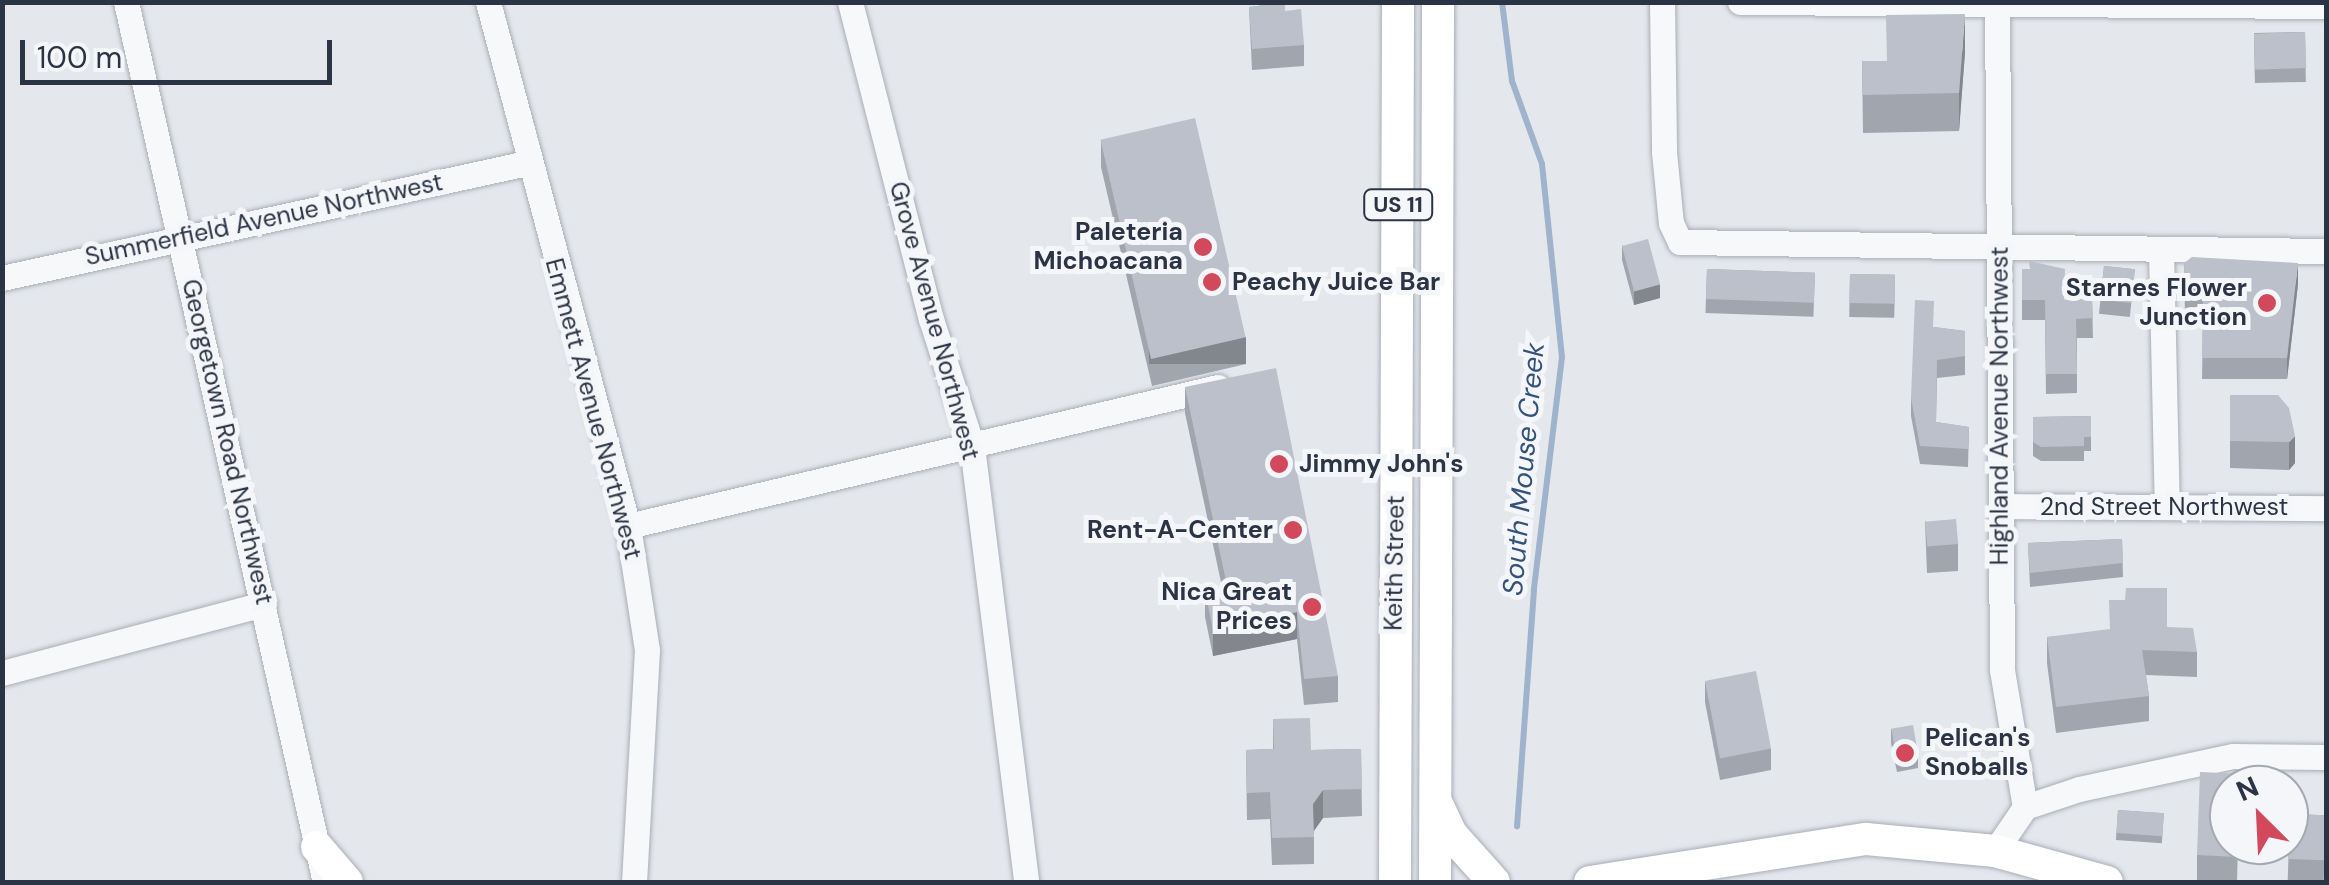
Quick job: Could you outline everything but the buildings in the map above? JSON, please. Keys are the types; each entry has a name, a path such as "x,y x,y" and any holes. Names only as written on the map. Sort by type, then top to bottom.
{"main road":[{"name":"Keith Street","path":"1396,882 1398,2"},
{"name":"Keith Street","path":"1435,882 1438,2"},
{"path":"1397,280 1436,280"},
{"path":"1435,801 1451,834 1494,882"},
{"path":"1590,882 1838,841 1896,840 1995,851 2107,882"},
{"path":"318,847 347,882"}],"street":[{"name":"Georgetown Road Northwest","path":"126,2 325,882"},
{"name":"Emmett Avenue Northwest","path":"488,2 527,162 628,526 647,650 634,882"},
{"name":"Grove Avenue Northwest","path":"850,2 931,319 972,446 1026,882"},
{"path":"1662,2 1664,152 1671,223 1680,242 2326,251"},
{"path":"1740,2 2326,6"},
{"name":"Highland Avenue Northwest","path":"1998,3 2002,670 2025,807"},
{"name":"Summerfield Avenue Northwest","path":"2,278 527,162"},
{"path":"2160,250 2167,506"},
{"path":"628,526 1252,379"},
{"name":"2nd Street Northwest","path":"2001,506 2326,508"},
{"path":"2,672 264,604"},
{"path":"1995,851 2025,807 2233,756 2326,757"}],"waterway":[{"name":"South Mouse Creek","path":"1502,2 1512,81 1542,164 1562,357 1534,590 1517,826"}],"place":[{"name":"Paleteria Michoacana","path":"1203,247"},
{"name":"Peachy Juice Bar","path":"1212,282"},
{"name":"Starnes Flower Junction","path":"2267,303"},
{"name":"Jimmy John's","path":"1279,464"},
{"name":"Rent-A-Center","path":"1293,530"},
{"name":"Nica Great Prices","path":"1312,607"},
{"name":"Pelican's Snoballs","path":"1905,753"}]}
